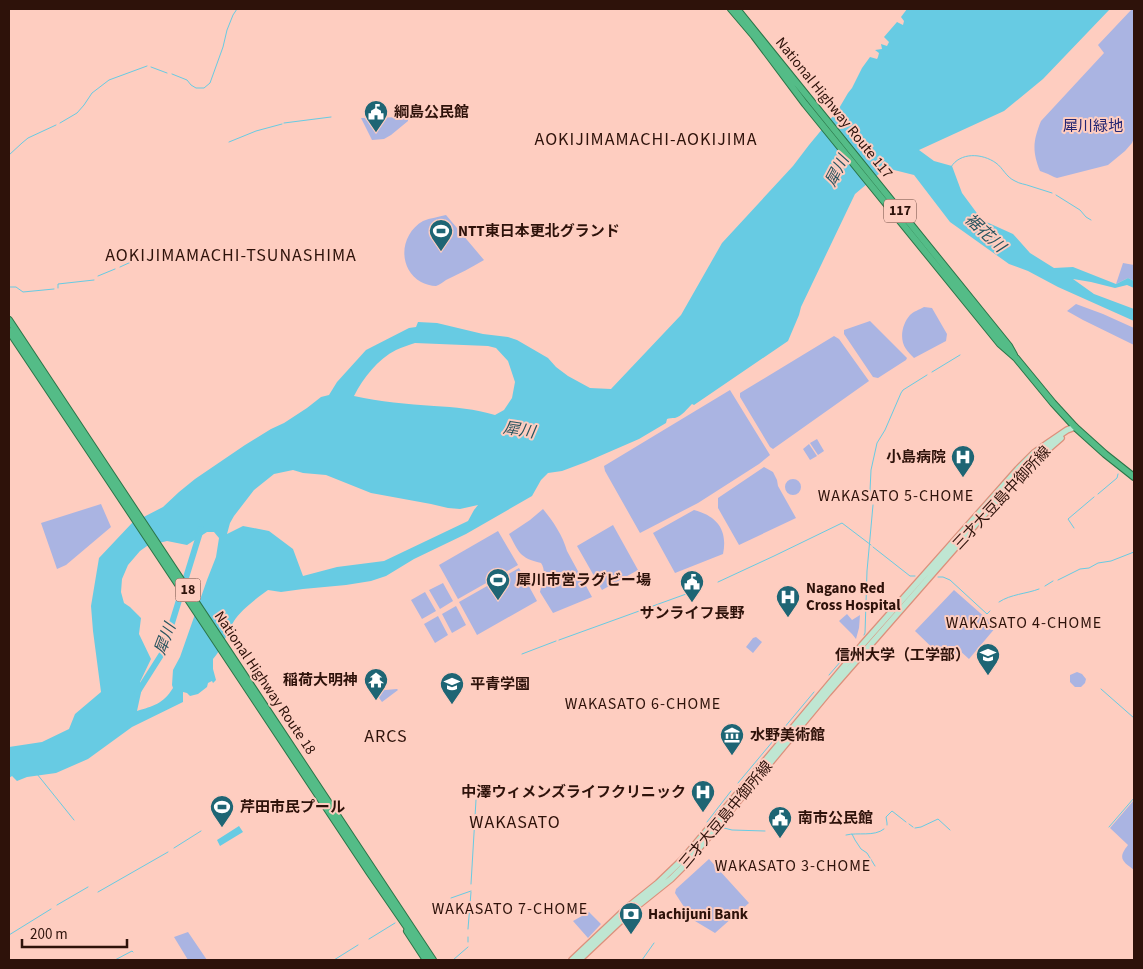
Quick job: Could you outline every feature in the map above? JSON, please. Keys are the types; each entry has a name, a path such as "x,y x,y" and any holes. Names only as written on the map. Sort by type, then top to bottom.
{"highway":[{"name":"National Highway Route 117","path":"731,9 808,101 1002,342 1075,427"},
{"name":"National Highway Route 117","path":"738,9 808,101"},
{"name":"National Highway Route 18","path":"9,320 112,481"},
{"name":"National Highway Route 18","path":"9,331 258,700 406,923 428,960"},
{"name":"117","path":"1075,427 1134,477"},
{"name":"National Highway Route 18","path":"406,923 434,960"},
{"name":"18","path":"406,923 412,924 438,960"}],"main road":[{"name":"三才大豆島中御所線","path":"572,960 628,907 658,883 682,860 837,675 1011,477 1034,453 1067,430 1075,427"},
{"name":"三才大豆島中御所線","path":"579,960 631,911 671,879 686,864 828,693 983,516 1040,456 1075,427"}],"green space":[{"name":"犀川緑地","path":"1134,9 1134,138 1132,143 1108,165 1057,178 1040,171 1034,146 1041,121 1104,53 1098,45"},
{"path":"408,117 408,121 391,135 384,139 372,140 361,118"},
{"name":"NTT東日本更北グランド","path":"446,215 484,260 437,286 430,285 421,282 413,276 408,268 404,251 406,242 415,227 423,221"},
{"path":"1123,263 1134,265 1134,281 1128,278 1116,284"},
{"path":"1076,304 1134,328 1134,345 1067,311"},
{"path":"924,307 932,308 947,334 946,341 914,358 904,345 902,332 910,315"},
{"path":"870,321 907,358 878,378 873,377 844,334 844,330"},
{"path":"834,336 839,339 869,381 773,449 740,397 740,393"},
{"path":"730,390 770,455 698,503 640,533 604,466"},
{"path":"817,439 824,451 818,455 810,443"},
{"path":"809,444 817,456 810,460 803,449"},
{"path":"764,467 773,472 778,486 796,518 739,545 718,508 718,498"},
{"path":"793,479 799,481 801,487 799,493 793,495 787,493 785,487 787,481"},
{"path":"101,504 111,527 66,565 57,569 41,523"},
{"path":"543,509 560,534 592,597 553,613 540,592 544,573 543,566 541,563 528,559 520,553 509,534"},
{"path":"694,510 709,516 719,525 724,538 723,554 675,573 653,533"},
{"path":"613,525 638,570 602,590 577,546"},
{"path":"498,531 518,565 458,599 439,565"},
{"name":"犀川市営ラグビー場","path":"519,568 537,601 477,635 459,602"},
{"path":"443,583 453,601 440,609 429,590"},
{"path":"954,590 996,627 969,659 959,650 947,662 915,631"},
{"path":"425,592 436,611 422,619 411,600"},
{"path":"456,606 466,625 452,633 442,614"},
{"path":"847,614 852,620 860,615 856,639 839,621"},
{"path":"438,616 448,635 435,643 424,624"},
{"path":"756,637 762,642 753,653 746,647"},
{"path":"1077,672 1086,679 1081,687 1075,687 1070,682 1070,675"},
{"path":"397,689 382,702 374,691"},
{"path":"1134,800 1134,870 1122,857 1128,845 1110,828"},
{"path":"709,859 749,903 715,933 695,921 675,893 676,889"},
{"path":"589,912 601,924 588,938 573,921"},
{"path":"188,932 207,960 188,960 174,937"}],"water":[{"name":"裾花川","path":"907,9 1110,9 1043,79 1004,111 919,150 934,161 952,166 962,193 982,220 1013,234 1030,253 1054,268 1073,267 1116,284 1128,278 1134,281 1134,288 1127,285 1115,288 1073,279 1094,294 1134,309 1134,321 1058,287 1028,271 1009,264 950,222 914,175 886,168 855,194 801,307 788,341 694,405 692,404 680,416 667,419 666,423 639,439 586,462 562,471 548,473 541,480 532,496 466,534 414,559 386,576 371,581 346,585 281,592 268,590 254,600 234,621 213,659 216,680 213,683 212,681 208,683 207,687 198,694 190,696 183,692 183,702 132,727 88,759 56,773 27,777 17,781 12,776 9,778 9,747 42,742 69,729 75,714 101,692 91,606 99,558 132,523 163,507 195,479 245,445 284,423 321,397 329,395 337,382 366,350 409,328 416,327 418,322 437,323 517,340 548,358 568,376 590,388 611,389 681,315 722,243 793,166 838,110 870,57 877,59 879,53 875,50 882,49 881,44 887,46 889,42 884,37 897,22 903,25 904,21 901,17","holes":["415,343 488,346 496,348 508,361 515,382 512,398 504,410 495,415 480,411 374,400 354,396 366,376 383,358 396,350","293,470 326,475 371,493 448,508 460,509 478,505 468,521 384,561 337,567 303,576 293,549 269,531 243,526 227,534 234,516 254,490 274,474","207,532 214,532 219,538 216,557 180,657 173,670 173,688 161,701 153,706 137,711 142,688 140,682 151,659 139,634 141,618 124,603 121,592 122,579 128,565 147,546 167,541 187,545"]},
{"path":"239,826 243,832 220,846 217,840"}],"waterway":[{"path":"172,74 187,80 196,88 204,88 210,83 227,30 237,9"},
{"path":"60,123 77,113 92,93 109,80 147,66"},
{"path":"151,67 167,73"},
{"path":"284,123 331,117"},
{"path":"229,142 256,131 282,124"},
{"path":"9,155 28,138 56,125"},
{"path":"951,167 955,162 966,157 984,157 996,163 1009,177 1017,182 1052,193"},
{"path":"1056,195 1080,210 1091,220"},
{"path":"120,267 131,262"},
{"path":"98,276 115,269"},
{"path":"58,288 58,284 94,280"},
{"path":"9,287 16,287 23,292 54,289"},
{"path":"932,372 960,355"},
{"path":"870,491 871,470 877,443 885,430 901,393 927,375"},
{"path":"1098,494 1117,478 1118,474"},
{"path":"1074,528 1068,519 1094,497"},
{"path":"864,635 873,505"},
{"path":"718,582 842,523 871,545"},
{"name":"犀川","path":"137,693 163,652 201,529"},
{"path":"873,547 910,576 915,576"},
{"path":"1058,580 1080,569 1089,568 1098,563 1111,561 1134,552"},
{"path":"938,577 950,580 987,614 990,611"},
{"path":"1045,586 1053,581"},
{"path":"559,640 700,589"},
{"path":"999,602 1008,597 1039,589"},
{"path":"522,654 556,641"},
{"path":"829,675 854,646"},
{"path":"1101,689 1134,718"},
{"path":"738,783 814,692"},
{"path":"37,774 74,820"},
{"path":"707,822 731,791"},
{"path":"1109,827 1134,798"},
{"path":"471,884 476,800"},
{"path":"887,825 886,817 892,811 906,822"},
{"path":"915,828 938,819 950,830"},
{"path":"909,824 913,827"},
{"path":"724,828 765,831"},
{"path":"846,835 871,834 884,829"},
{"path":"174,848 201,831"},
{"path":"852,834 875,866"},
{"path":"98,892 168,852"},
{"path":"57,905 88,887"},
{"path":"451,898 471,891"},
{"path":"468,929 471,892"},
{"path":"9,935 51,909"},
{"path":"369,939 395,923"},
{"path":"468,937 468,942"},
{"path":"642,960 654,943"},
{"path":"334,960 358,945"},
{"path":"453,960 468,947"},
{"path":"115,960 133,952"}],"place":[{"name":"綱島公民館","path":"376,133"},
{"name":"NTT東日本更北グランド","path":"441,252"},
{"name":"小島病院","path":"963,478"},
{"name":"犀川市営ラグビー場","path":"498,601"},
{"name":"サンライフ長野","path":"692,603"},
{"name":"Nagano Red Cross Hospital","path":"788,618"},
{"name":"信州大学（工学部）","path":"988,676"},
{"name":"稲荷大明神","path":"376,701"},
{"name":"平青学園","path":"452,705"},
{"name":"水野美術館","path":"732,756"},
{"name":"中澤ウィメンズライフクリニック","path":"703,813"},
{"name":"芹田市民プール","path":"222,828"},
{"name":"南市公民館","path":"780,839"},
{"name":"Hachijuni Bank","path":"631,935"}],"district":[{"name":"AOKIJIMAMACHI-AOKIJIMA","path":"646,139"},
{"name":"AOKIJIMAMACHI-TSUNASHIMA","path":"231,255"},
{"name":"WAKASATO 5-CHOME","path":"896,496"},
{"name":"WAKASATO 4-CHOME","path":"1024,623"},
{"name":"WAKASATO 6-CHOME","path":"643,704"},
{"name":"ARCS","path":"386,736"},
{"name":"WAKASATO","path":"515,822"},
{"name":"WAKASATO 3-CHOME","path":"793,866"},
{"name":"WAKASATO 7-CHOME","path":"510,909"}]}
